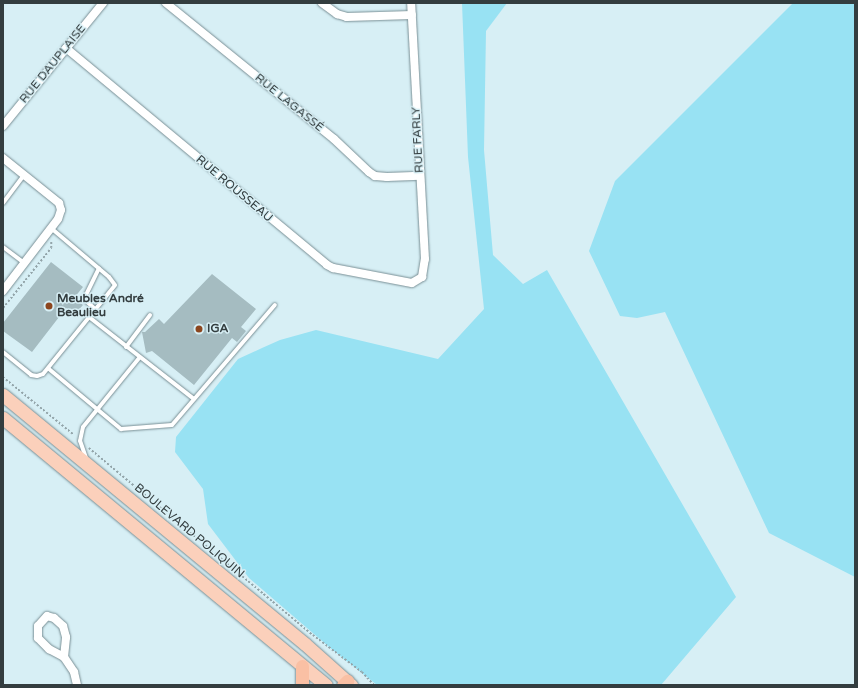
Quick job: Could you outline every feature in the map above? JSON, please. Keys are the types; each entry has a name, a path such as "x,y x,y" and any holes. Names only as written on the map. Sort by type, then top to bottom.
{"highway":[{"path":"302,666 302,685"}],"main road":[{"name":"BOULEVARD POLIQUIN","path":"3,395 87,464 347,684"},
{"path":"3,418 326,685"}],"street":[{"name":"RUE DAUPLAISE","path":"3,126 103,3"},
{"name":"RUE LAGASSÉ","path":"166,3 334,139 369,172 375,176 387,178 420,176"},
{"path":"322,3 337,14 347,17 412,15"},
{"name":"RUE FARLY","path":"411,3 426,259 422,277"},
{"name":"RUE ROUSSEAU","path":"66,48 327,265 333,268 405,282 416,282 422,277"},
{"path":"3,291 58,219 61,210 59,203 4,160"},
{"path":"64,657 66,637 63,626 54,618 46,616 38,626 38,638 49,649 64,657 74,672 77,685"}],"lane":[{"path":"3,202 24,175"},
{"path":"3,352 31,375 37,376 43,374 49,369 115,285 110,277 51,228"},
{"path":"3,247 24,263"},
{"path":"95,309 84,299 99,268"},
{"path":"49,369 121,429 172,425 275,305"},
{"path":"126,347 150,315"},
{"path":"89,317 139,358 194,399"},
{"path":"87,464 80,441 83,427 139,358"}],"path":[{"path":"3,308 50,248 51,228"},
{"name":"BOULEVARD POLIQUIN","path":"3,377 313,635 362,672 374,685"}],"shaded area":[{"path":"462,3 507,3 486,31 484,150 493,255 523,284 547,270 736,597 661,685 377,685 329,647 249,578 208,524 203,489 175,452 176,437 238,359 280,340 316,330 438,359 484,309 468,157"},
{"path":"793,3 855,3 855,577 769,533 665,312 637,318 620,316 589,251 615,181"}],"building":[{"name":"Meubles André Beaulieu","path":"51,262 83,287 74,298 83,305 75,314 66,308 32,352 3,331 3,323"},
{"path":"212,274 256,309 241,327 246,331 237,342 232,338 194,385 152,351 146,353 142,332 145,332 159,319 164,324"}],"place":[{"name":"Meubles André Beaulieu","path":"49,306"},
{"name":"IGA","path":"199,329"}]}
